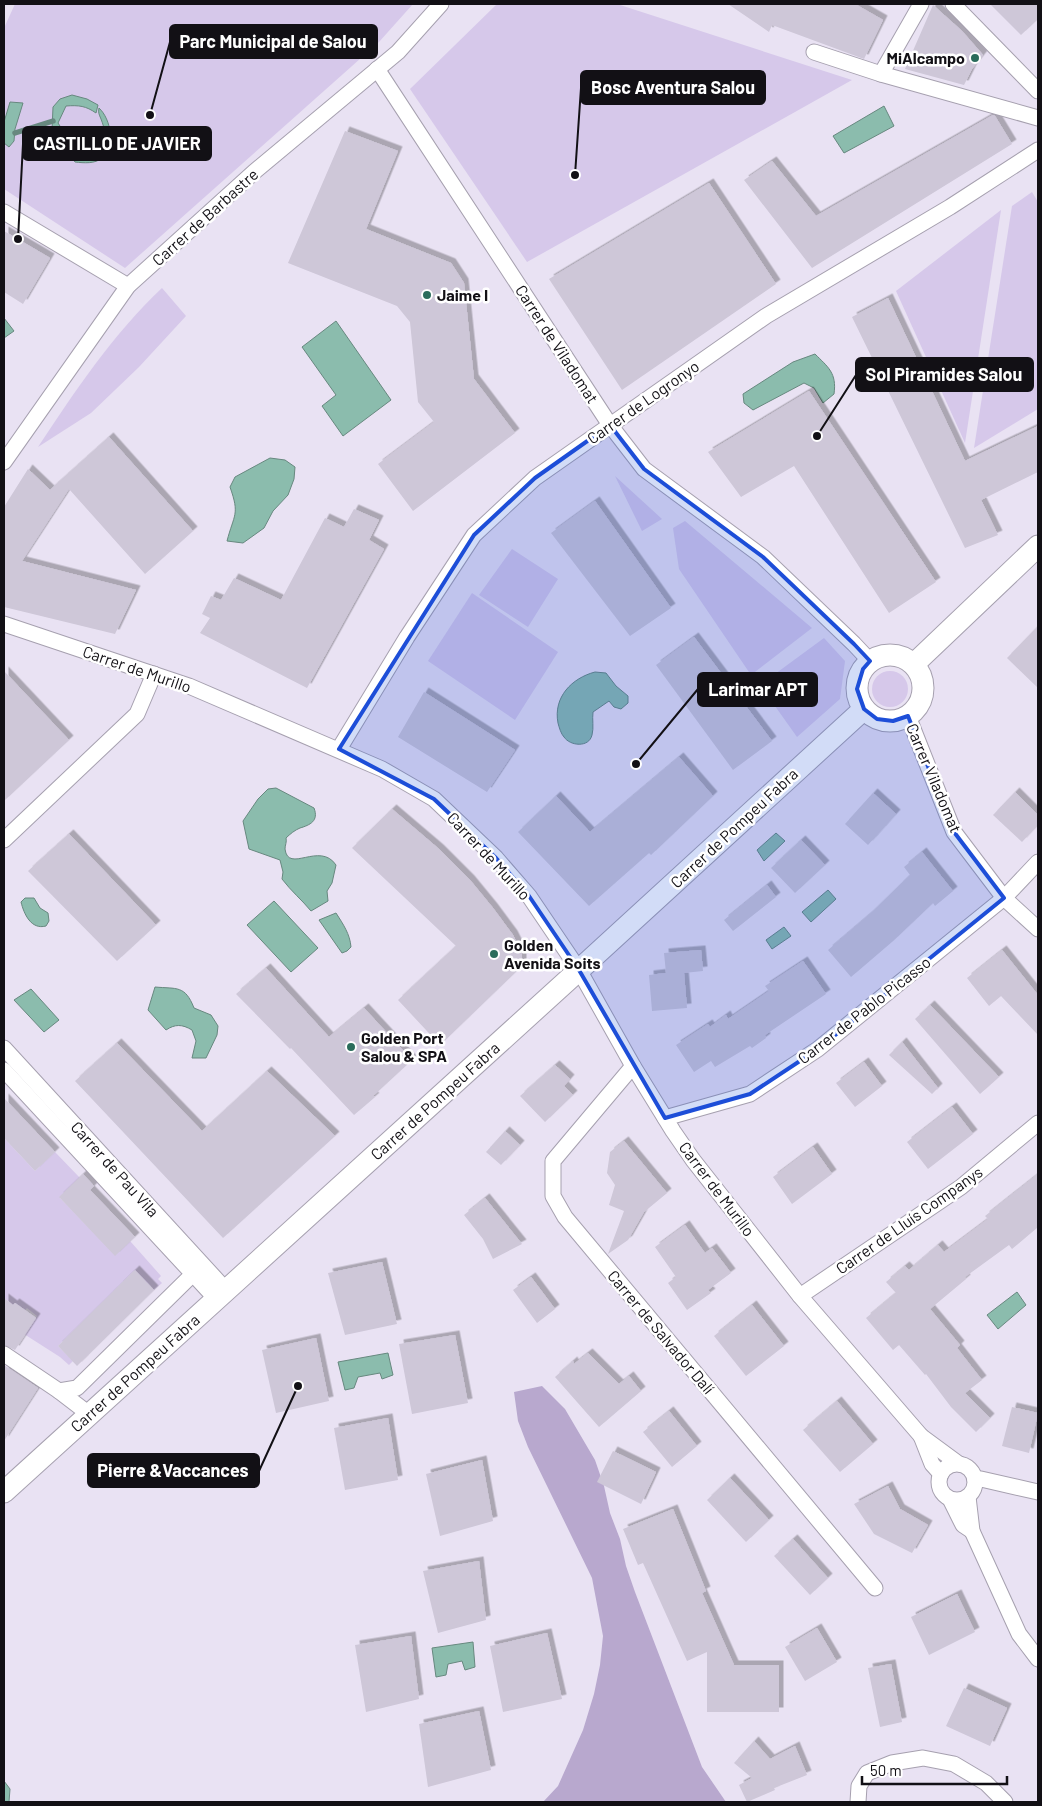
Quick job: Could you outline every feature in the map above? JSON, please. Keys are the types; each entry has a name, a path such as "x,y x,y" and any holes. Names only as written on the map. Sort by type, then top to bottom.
{"street":[{"name":"Carrer de Barbastre","path":"4,462 128,286 254,172 398,52 440,4"},
{"path":"881,74 921,4"},
{"path":"953,4 1038,91"},
{"path":"814,52 881,74 1038,118"},
{"name":"Carrer de Viladomat","path":"377,69 610,425 644,469 763,557 870,661"},
{"name":"Carrer de Logronyo","path":"339,750 407,637 474,535 535,478 766,316 950,207 1038,150"},
{"path":"4,212 128,286"},
{"path":"914,664 1038,546"},
{"name":"Carrer de Murillo","path":"4,624 189,686 382,769 434,799 496,858 529,896 580,970 633,1066 693,1160 800,1296 921,1436 959,1464"},
{"path":"898,655 914,664 920,672 924,692 916,710 908,716 893,722 870,715 859,700 857,684 862,669 878,656 898,655"},
{"path":"4,840 137,714 154,674"},
{"name":"Carrer de Pompeu Fabra","path":"7,1484 89,1414 221,1295 580,970 864,709"},
{"name":"Carrer Viladomat","path":"908,716 954,832 1004,898 1038,929"},
{"name":"Carrer de Pablo Picasso","path":"665,1118 750,1094 818,1049 1004,898 1038,862"},
{"name":"Carrer de Pau Vila","path":"4,1048 221,1295"},
{"name":"Carrer de Salvador Dalí","path":"633,1066 553,1161 553,1196 565,1217 875,1588"},
{"path":"4,1070 193,1274 221,1295"},
{"name":"Carrer de Lluís Companys","path":"800,1296 961,1187 1038,1123"},
{"path":"59,1391 76,1388 193,1274"},
{"path":"4,1354 89,1414"},
{"name":"Carrer de Murillo","path":"921,1436 932,1464 941,1474"},
{"path":"959,1464 968,1468 974,1475 975,1486 968,1497 960,1500 950,1499 945,1496 939,1486 941,1474 948,1466 959,1464"},
{"path":"975,1480 981,1479 1038,1492"},
{"path":"968,1497 972,1531 1019,1634 1038,1659"},
{"path":"950,1499 963,1525 972,1531"},
{"path":"858,1802 859,1786 867,1773 892,1763 923,1758 954,1764 986,1783 1005,1802"}],"highlighted area":[{"path":"610,425 644,469 763,557 870,661 863,669 857,689 864,709 877,719 893,721 908,716 954,832 1004,898 818,1049 750,1094 665,1118 579,970 529,896 496,858 434,799 339,749 474,535 535,478"}],"shaded area":[{"path":"15,4 413,4 379,42 125,268 4,189 4,28"},
{"path":"497,4 617,4 852,80 527,262 410,89"},
{"path":"72,95 87,99 98,105 96,113 82,106 66,106 58,123 77,152 86,157 98,150 104,142 105,132 99,108 109,126 109,147 102,158 96,161 86,163 75,162 52,130 53,107 60,99"},
{"path":"10,102 23,103 15,129 14,141 9,147 4,143 4,122"},
{"path":"884,106 894,126 844,153 833,136"},
{"path":"1032,192 1038,202 1038,409 974,448 1012,206"},
{"path":"1001,210 965,443 896,291"},
{"path":"162,288 186,316 139,367 91,413 38,447 111,344 127,324"},
{"path":"4,318 14,331 4,338"},
{"path":"336,321 391,400 343,436 322,406 336,395 302,347"},
{"path":"815,354 830,371 835,387 834,394 823,403 814,388 804,383 753,410 744,403 743,394 793,362"},
{"path":"270,458 285,460 295,467 294,479 288,495 273,511 264,528 243,543 227,541 235,514 235,503 230,487 235,477"},
{"path":"615,476 662,519 642,531"},
{"path":"685,521 812,628 751,675 679,569 673,528"},
{"path":"512,549 558,579 528,627 479,595"},
{"path":"472,593 558,652 515,720 428,661"},
{"path":"824,638 845,661 840,699 797,737 760,685"},
{"path":"890,671 902,677 908,689 902,701 890,707 878,701 872,689 878,677"},
{"path":"595,672 606,673 616,686 628,696 628,703 621,709 614,707 609,701 593,712 593,732 590,739 583,744 575,744 567,740 561,732 557,714 558,705 561,697 572,684"},
{"path":"276,788 314,808 315,812 313,822 296,830 286,838 285,849 287,856 292,859 298,859 322,856 329,858 336,865 332,883 327,891 328,901 311,911 282,879 283,872 280,860 249,849 243,821 258,799 268,789"},
{"path":"776,833 785,841 764,861 757,850"},
{"path":"828,890 836,899 811,922 802,912"},
{"path":"25,898 34,898 40,908 48,913 49,921 46,926 36,926 29,920 21,902"},
{"path":"274,901 318,948 291,972 247,925"},
{"path":"336,913 346,929 351,947 342,953 319,920"},
{"path":"784,927 791,936 772,949 766,940"},
{"path":"155,987 175,988 184,992 194,1008 211,1015 218,1026 217,1035 206,1058 192,1058 196,1041 192,1030 179,1026 166,1030 148,1010"},
{"path":"31,989 59,1020 44,1032 14,1000"},
{"path":"4,1138 35,1171 55,1152 80,1178 60,1198 115,1255 130,1241 161,1276 158,1279 162,1283 154,1290 134,1271 58,1346 73,1361 69,1365 24,1334 37,1316 27,1308 25,1310 15,1303 13,1305 4,1298"},
{"path":"1017,1292 1026,1305 998,1329 987,1315"},
{"path":"388,1353 393,1375 382,1379 380,1373 358,1377 354,1388 345,1390 338,1362"},
{"path":"542,1386 565,1409 595,1460 635,1592 702,1767 726,1802 543,1802 558,1786 583,1730 594,1694 603,1636 592,1578 528,1447 518,1421 514,1392"},
{"path":"473,1642 475,1667 465,1670 462,1661 448,1664 446,1675 436,1677 432,1648"},
{"path":"4,1781 10,1789 9,1802 4,1802"}],"building":[{"path":"728,4 855,4 883,20 864,59 772,25 769,32"},
{"path":"990,4 1038,4 1038,19 1021,35"},
{"path":"933,5 962,31 983,55 972,69 964,85 905,69"},
{"path":"993,115 1012,144 812,268 744,180 772,161 816,216"},
{"path":"345,131 398,151 366,229 451,263 464,283 474,379 515,433 413,511 378,464 434,422 418,402 410,322 397,306 288,263"},
{"path":"709,183 776,284 622,390 549,279"},
{"path":"4,231 50,258 23,304 4,292"},
{"path":"888,298 965,461 1038,426 1038,472 981,500 998,535 965,548 852,317"},
{"path":"809,391 936,582 889,613 794,466 741,497 708,452"},
{"path":"109,437 193,531 145,574 69,489 22,561 136,590 115,634 4,607 4,507 28,469 50,490"},
{"path":"595,501 671,608 630,636 551,533"},
{"path":"354,509 379,520 369,540 384,549 307,688 200,633 210,618 202,614 211,596 221,600 234,578 281,600 325,518 344,527"},
{"path":"1038,626 1038,688 1007,658"},
{"path":"694,637 772,741 733,770 656,665"},
{"path":"4,671 69,740 4,801"},
{"path":"424,692 515,750 487,792 398,737"},
{"path":"679,757 713,796 651,855 649,853 589,906 518,832 556,796 590,832"},
{"path":"1015,792 1038,815 1038,825 1022,842 993,815"},
{"path":"873,793 896,814 868,845 845,824"},
{"path":"392,809 439,849 470,880 513,935 522,953 522,966 440,1045 398,1000 456,946 352,848"},
{"path":"69,834 156,925 117,961 28,871"},
{"path":"801,840 825,865 795,893 771,868"},
{"path":"922,852 953,891 935,906 933,903 851,977 828,950 869,915 910,875 904,867"},
{"path":"767,885 776,897 733,931 724,920"},
{"path":"701,950 703,971 684,973 687,1008 652,1011 649,975 666,973 664,953"},
{"path":"1002,950 1038,995 1038,1035 1001,996 989,1006 967,978"},
{"path":"803,961 826,994 765,1035 766,1038 752,1048 750,1046 715,1067 711,1061 694,1072 676,1045 708,1024 710,1027 726,1015 728,1019 769,991 765,986"},
{"path":"266,968 329,1037 364,1008 412,1060 354,1115 291,1048 236,994"},
{"path":"930,1005 999,1077 980,1094 915,1019"},
{"path":"902,1042 938,1088 932,1094 889,1055"},
{"path":"117,1043 202,1131 267,1071 335,1136 223,1238 75,1081"},
{"path":"864,1062 882,1086 855,1107 836,1083"},
{"path":"555,1065 570,1079 564,1086 573,1095 545,1122 520,1096"},
{"path":"4,1098 55,1152 35,1171 4,1138"},
{"path":"952,1107 973,1134 928,1169 907,1142"},
{"path":"505,1131 520,1145 501,1165 486,1152"},
{"path":"624,1141 667,1193 644,1212 628,1240 608,1254 624,1211 609,1205 615,1185 607,1173 610,1152"},
{"path":"813,1147 832,1174 792,1204 773,1177"},
{"path":"83,1174 94,1186 90,1190 135,1237 115,1256 59,1197"},
{"path":"1038,1174 1038,1227 1012,1249 1009,1245 965,1277 966,1279 930,1309 960,1345 957,1348 982,1380 965,1393 990,1418 976,1432 951,1407 926,1374 899,1345 893,1350 866,1318 896,1293 886,1282 905,1266 909,1270 938,1245 944,1252 988,1219 985,1216"},
{"path":"485,1198 522,1244 493,1259 483,1239 464,1215"},
{"path":"685,1225 705,1253 712,1248 731,1273 708,1290 711,1293 687,1310 668,1283 676,1277 655,1247"},
{"path":"382,1262 397,1324 345,1335 328,1273"},
{"path":"135,1270 154,1290 77,1366 58,1346"},
{"path":"531,1277 555,1309 537,1323 513,1290"},
{"path":"4,1298 13,1305 15,1303 36,1318 15,1350 4,1345"},
{"path":"752,1305 784,1346 746,1376 714,1336"},
{"path":"455,1335 468,1403 412,1414 399,1344"},
{"path":"316,1338 329,1401 276,1413 262,1350"},
{"path":"588,1353 619,1384 629,1376 641,1391 599,1427 555,1377 573,1361 574,1364"},
{"path":"4,1365 38,1388 4,1441"},
{"path":"837,1401 873,1444 840,1472 803,1430"},
{"path":"1012,1407 1038,1413 1029,1453 1002,1446"},
{"path":"669,1411 697,1446 672,1467 643,1432"},
{"path":"388,1418 398,1480 345,1490 334,1428"},
{"path":"613,1451 656,1472 641,1504 597,1482"},
{"path":"482,1460 493,1521 440,1536 426,1474"},
{"path":"730,1478 769,1520 746,1542 707,1500"},
{"path":"888,1486 900,1509 928,1525 912,1553 874,1534 854,1504"},
{"path":"673,1509 706,1591 702,1593 734,1665 779,1665 779,1712 707,1712 707,1652 687,1661 643,1563 638,1565 623,1529"},
{"path":"793,1539 828,1578 810,1595 774,1556"},
{"path":"479,1561 486,1620 438,1633 423,1571"},
{"path":"957,1594 975,1632 929,1655 911,1617"},
{"path":"817,1628 837,1662 805,1681 785,1647"},
{"path":"547,1633 562,1699 503,1712 490,1646"},
{"path":"411,1636 419,1699 366,1712 355,1645"},
{"path":"891,1664 902,1722 880,1727 868,1668"},
{"path":"964,1688 1007,1708 990,1746 946,1726"},
{"path":"479,1711 491,1770 428,1787 419,1724"},
{"path":"754,1741 770,1759 795,1746 807,1775 774,1788 775,1790 747,1802 739,1785 752,1778 734,1763"}],"waterway":[{"path":"15,133 53,121"}],"place":[{"name":"MiAlcampo","path":"975,58"},
{"name":"Parc Municipal de Salou","path":"150,115"},
{"name":"Bosc Aventura Salou","path":"575,175"},
{"name":"CASTILLO DE JAVIER","path":"18,239"},
{"name":"Jaime I","path":"427,295"},
{"name":"Sol Piramides Salou","path":"817,436"},
{"name":"Larimar APT","path":"636,764"},
{"name":"Golden Avenida Soits","path":"494,954"},
{"name":"Golden Port Salou & SPA","path":"351,1047"},
{"name":"Pierre &Vaccances","path":"298,1386"}]}
